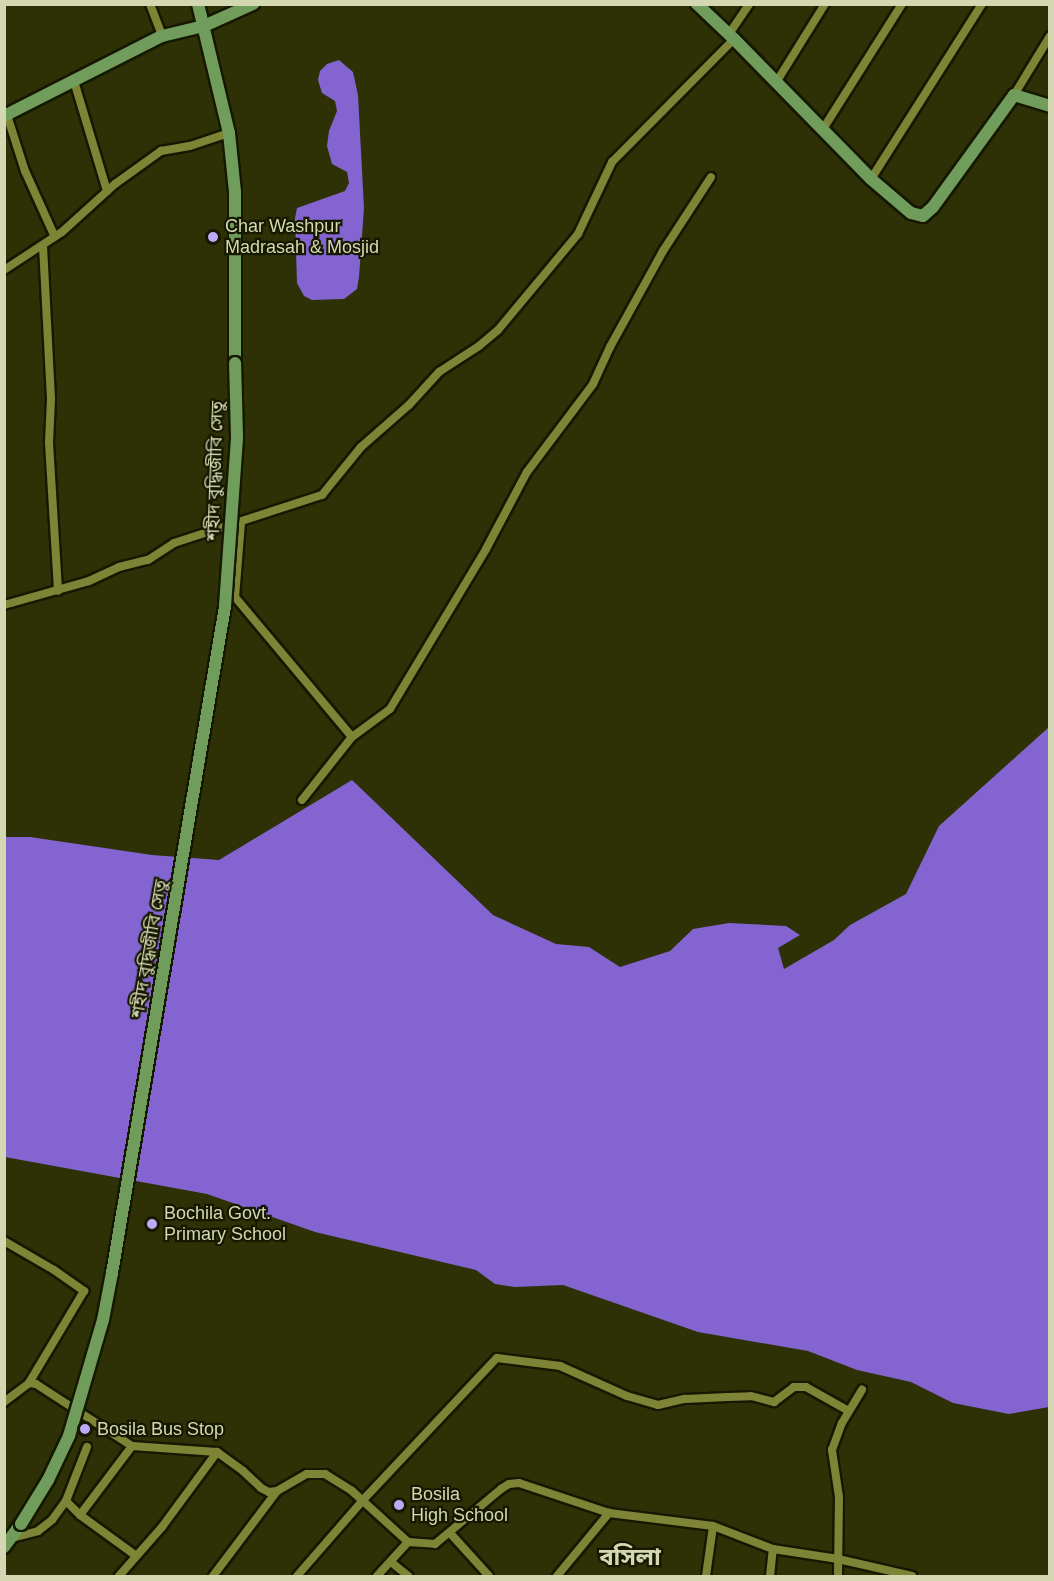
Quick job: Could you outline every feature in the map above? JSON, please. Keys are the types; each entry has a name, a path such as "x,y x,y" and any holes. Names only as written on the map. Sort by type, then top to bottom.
{"main road":[{"name":"শহীদ বুদ্ধিজীবি সেতু","path":"8,1543 52,1473 69,1436 103,1320 225,606 237,437 235,192 229,133 198,4"},
{"path":"6,115 162,36 204,26 253,4"},
{"path":"697,4 777,81 871,179 911,213 922,216 933,207 1014,95 1050,106"}],"street":[{"path":"150,4 162,36"},
{"path":"4,605 58,591 148,560 174,543 322,495 361,447 409,405 439,372 479,346 498,330 578,234 612,162 732,36 749,4"},
{"path":"777,81 825,4"},
{"path":"823,129 903,4"},
{"path":"871,179 982,4"},
{"path":"1014,95 1050,36"},
{"path":"74,81 107,191"},
{"path":"6,115 25,171 55,237"},
{"path":"4,270 55,237 107,191 161,151 190,146 229,133"},
{"path":"302,800 352,737 390,709 486,549 527,472 593,384 610,347 663,251 711,177"},
{"path":"43,246 51,399 49,443 58,591"},
{"path":"241,523 235,597 352,737"},
{"path":"4,1241 54,1270 84,1291 29,1383 4,1402"},
{"path":"297,1576 363,1500 497,1358 560,1366 627,1396 658,1405 686,1399 751,1396 774,1402 794,1387 806,1387 849,1411"},
{"path":"29,1383 36,1384 132,1446 217,1452 261,1488 276,1491"},
{"path":"838,1576 839,1497 832,1450 849,1411 862,1390"},
{"path":"80,1515 132,1446"},
{"path":"8,1543 38,1531 52,1520 66,1501 87,1447"},
{"path":"119,1576 135,1555 162,1527 217,1452"},
{"path":"213,1576 276,1491 307,1474 325,1474 363,1500 408,1542 435,1544 509,1484 519,1483 609,1513 713,1526 773,1550 838,1559 912,1576"},
{"path":"66,1501 80,1515 135,1555"},
{"path":"560,1575 609,1513"},
{"path":"706,1576 713,1526"},
{"path":"450,1533 489,1576"},
{"path":"377,1576 408,1542"},
{"path":"770,1576 773,1550"},
{"path":"391,1562 408,1576"}],"shaded area":[{"path":"339,60 353,72 358,95 364,208 359,277 357,289 344,299 312,300 304,296 297,283 295,218 297,208 345,191 349,183 347,172 332,164 327,146 329,131 337,111 335,101 322,93 318,80 320,71 327,64"},
{"path":"1049,727 1049,1407 1009,1414 953,1403 911,1382 857,1370 808,1351 698,1332 563,1285 515,1287 495,1284 476,1270 315,1232 207,1194 5,1157 5,837 30,837 152,855 219,860 352,780 493,915 556,944 589,947 620,967 670,951 693,929 729,923 786,926 800,935 778,948 784,969 834,940 850,925 906,894 939,826"}],"place":[{"name":"Char Washpur Madrasah & Mosjid","path":"213,237"},
{"name":"Bochila Govt. Primary School","path":"152,1224"},
{"name":"Bosila Bus Stop","path":"85,1429"},
{"name":"Bosila High School","path":"399,1505"}],"district":[{"name":"বসিলা","path":"630,1557"}]}
